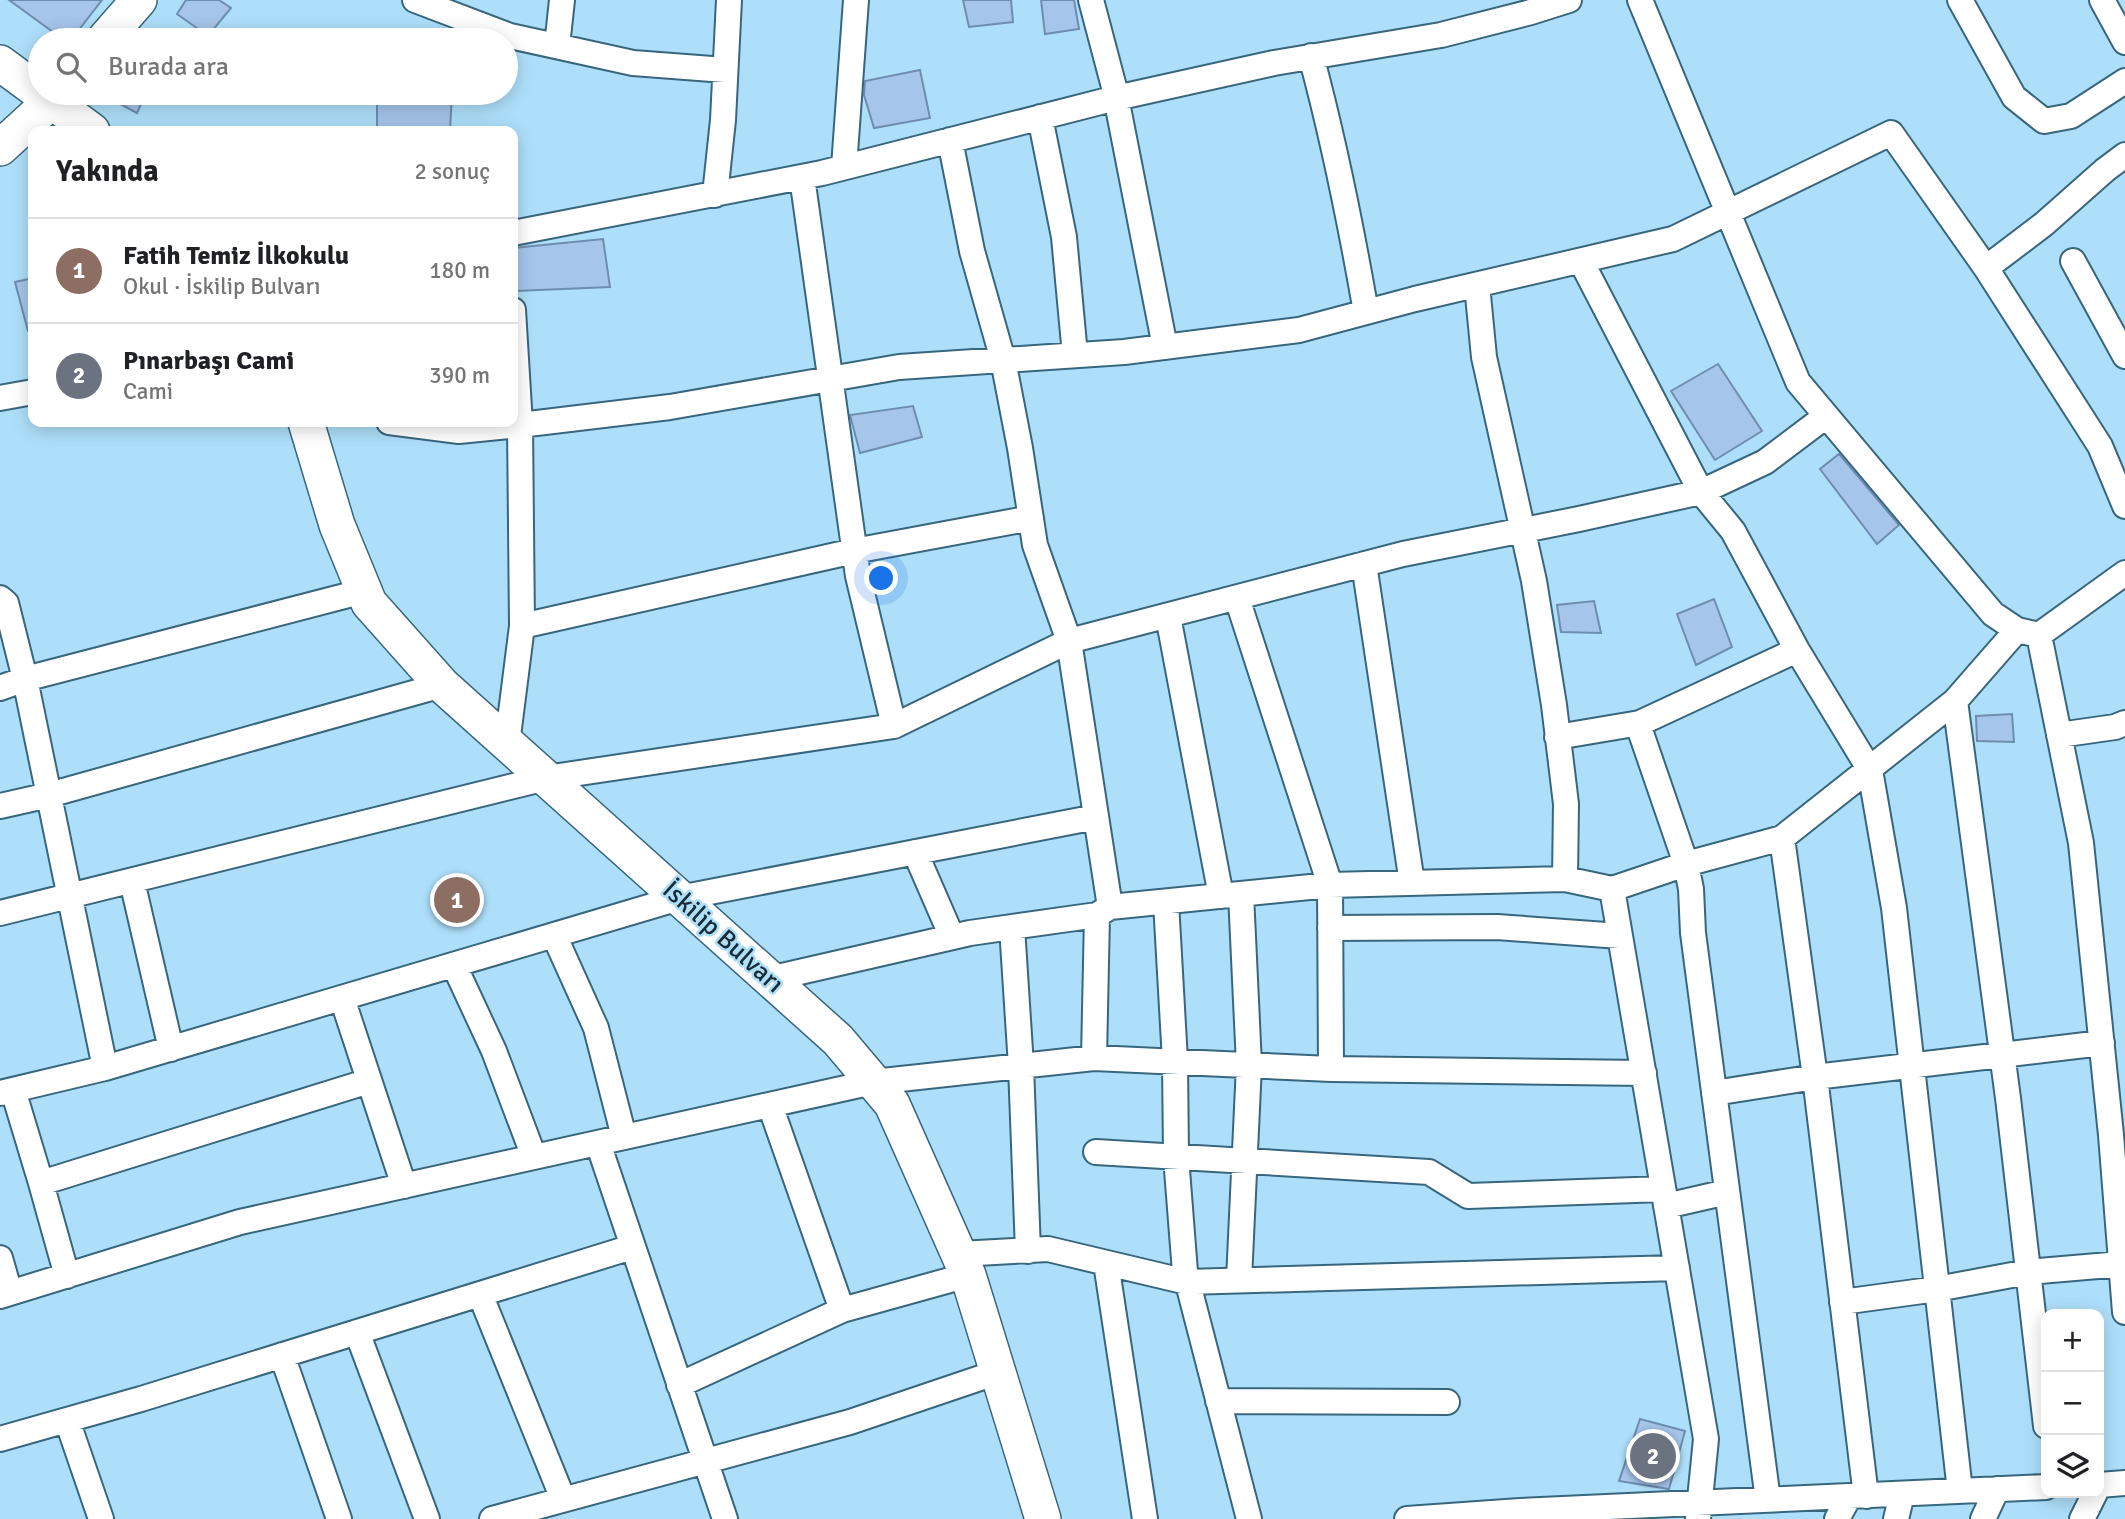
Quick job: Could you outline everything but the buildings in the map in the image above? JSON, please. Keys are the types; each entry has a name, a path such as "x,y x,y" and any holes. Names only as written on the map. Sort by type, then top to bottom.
{"main road":[{"path":"112,28 128,4"},
{"path":"0,63 28,80"},
{"path":"0,148 47,105"},
{"path":"64,105 87,126"},
{"name":"İskilip Bulvarı","path":"308,427 337,525 369,603 442,685 838,1040 892,1104 963,1265 1043,1519"}],"street":[{"path":"415,0 449,7 493,28"},
{"path":"557,46 562,0"},
{"path":"715,195 729,0"},
{"path":"844,167 856,0"},
{"path":"1091,0 1116,98 1166,346"},
{"path":"518,232 802,177 1116,98 1311,56 1441,35 1569,0"},
{"path":"1640,0 1798,383 1993,614 2028,632 2059,735 2081,843 2102,1043 2125,1312"},
{"path":"1959,0 2014,97 2044,121 2071,116 2125,81"},
{"path":"2102,0 2125,42"},
{"path":"518,38 633,63 725,70"},
{"path":"1311,56 1348,213 1366,312"},
{"path":"1040,117 1064,237 1075,355"},
{"path":"520,425 670,407 899,368 1075,355 1299,330 1673,239 1891,133 1986,268 2100,446 2125,506"},
{"path":"950,140 972,251 1003,360 1035,545 1069,641 1096,817 1104,911 1094,1058"},
{"path":"1986,268 2044,224 2125,155"},
{"path":"802,177 858,576 894,726"},
{"path":"1581,261 1701,492 1733,531 1797,650 1870,770 1894,908 1960,1491"},
{"path":"2073,261 2125,356"},
{"path":"1477,285 1483,357 1534,581 1558,737 1566,804 1565,879"},
{"path":"507,744 522,626 518,392"},
{"path":"0,398 28,393"},
{"path":"0,913 546,778 894,726 1069,641 1403,554 1701,492 1765,462 1826,416"},
{"path":"428,427 459,431 500,427"},
{"path":"522,626 854,551 1031,518"},
{"path":"1364,564 1412,883"},
{"path":"769,978 952,937 1104,911 1231,895 1330,885 1565,879 1612,889 1686,864 1782,838 1955,701 2028,632 2125,573"},
{"path":"0,688 25,679 364,591"},
{"path":"0,598 6,603 25,679 105,1069"},
{"path":"1237,598 1330,885 1331,1069"},
{"path":"1168,616 1231,895 1249,1065 1239,1280"},
{"path":"1558,737 1640,723 1797,650"},
{"path":"0,806 49,795 442,685"},
{"path":"1955,701 2002,1053 2041,1383"},
{"path":"1640,723 1641,733 1686,864 1691,889 1693,933 1768,1500"},
{"path":"2059,735 2125,723"},
{"path":"67,1276 41,1183 4,1090 105,1069 679,898 1096,817"},
{"path":"1782,838 1842,1302 1858,1496 1837,1519"},
{"path":"915,852 952,937"},
{"path":"132,881 171,1049"},
{"path":"1612,889 1706,1439 1699,1511"},
{"path":"1166,902 1175,1061 1176,1157 1187,1282 1249,1519"},
{"path":"1012,927 1021,1066 1028,1251"},
{"path":"1330,928 1497,928 1620,936"},
{"path":"554,935 596,1028 624,1137"},
{"path":"454,965 494,1051 534,1157"},
{"path":"342,998 404,1186"},
{"path":"1714,1093 1815,1077 2102,1043"},
{"path":"0,1258 5,1295 240,1222 873,1082 1094,1058 1331,1069 1644,1073"},
{"path":"41,1183 369,1081"},
{"path":"770,1105 842,1310"},
{"path":"598,1143 724,1519"},
{"path":"1096,1152 1429,1172 1468,1196 1665,1197 1727,1192"},
{"path":"0,1439 632,1247"},
{"path":"679,1385 842,1310 963,1265 1028,1251 1048,1249 1187,1282 1677,1268"},
{"path":"1106,1263 1145,1519"},
{"path":"1842,1302 1937,1289 2028,1272 2121,1264"},
{"path":"480,1294 563,1499"},
{"path":"357,1332 427,1519"},
{"path":"282,1355 339,1519"},
{"path":"492,1519 850,1422 998,1372"},
{"path":"1218,1401 1447,1402"},
{"path":"66,1420 101,1519"},
{"path":"2104,1485 2125,1483"},
{"path":"1407,1519 1520,1511 1699,1511 1768,1500 2041,1487"},
{"path":"1983,1519 1997,1489"},
{"path":"1896,1519 1902,1494"},
{"path":"2082,1519 2092,1498"}],"place":[{"name":"Fatih Temiz İlkokulu","path":"457,900"},
{"name":"Pınarbaşı Cami","path":"1653,1456"}]}
